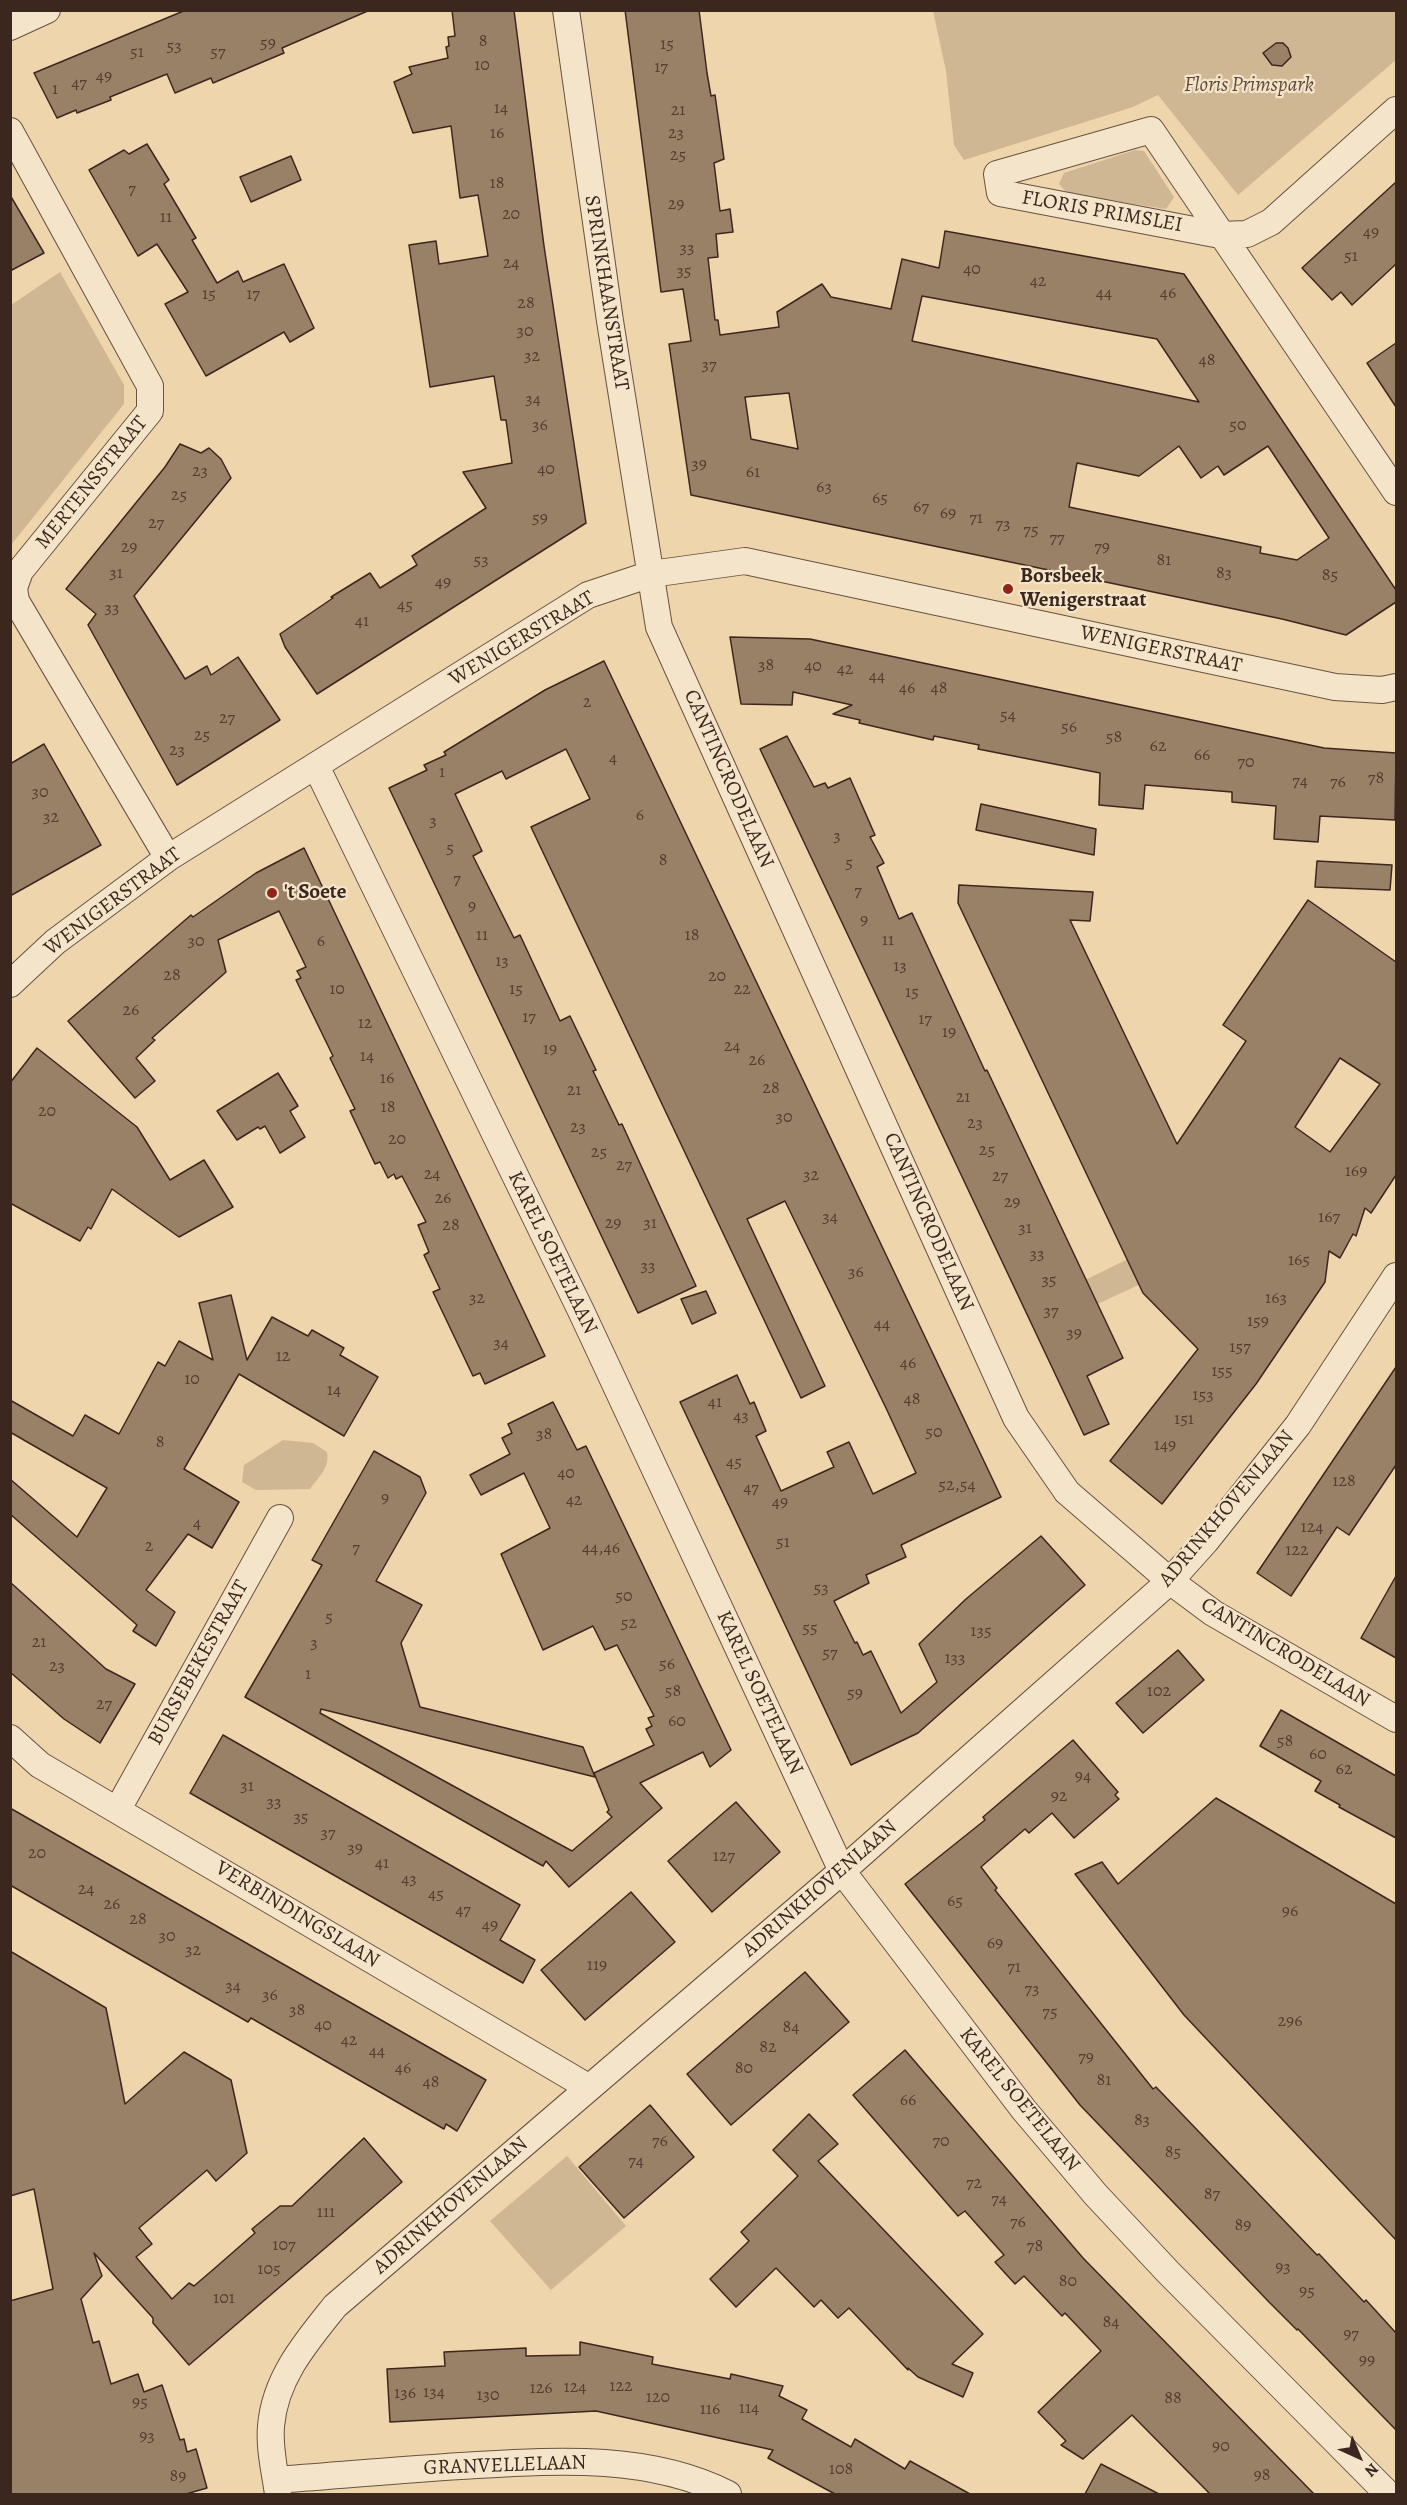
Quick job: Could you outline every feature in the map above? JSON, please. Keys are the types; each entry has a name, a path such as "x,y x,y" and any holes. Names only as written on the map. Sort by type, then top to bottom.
{"street":[{"path":"10,27 47,10"},
{"name":"SPRINKHAANSTRAAT","path":"566,10 609,321 651,574"},
{"name":"FLORIS PRIMSLEI","path":"1396,110 1271,222 1247,234 1220,235 1000,193 997,174 1150,130 1220,235 1396,492"},
{"name":"MERTENSSTRAAT","path":"10,131 150,386 150,411 20,571 14,588 16,601 168,858"},
{"name":"WENIGERSTRAAT","path":"10,984 55,942 168,858 588,595 651,574 745,561 1335,687 1382,690 1396,687"},
{"name":"CANTINCRODELAAN","path":"651,574 659,627 1016,1418 1068,1492 1170,1581 1213,1613 1396,1719"},
{"name":"KAREL SOETELAAN","path":"316,766 582,1313 842,1871 1024,2110 1096,2195 1168,2272 1388,2494"},
{"name":"ADRINKHOVENLAAN","path":"277,2487 271,2450 274,2406 283,2380 303,2345 335,2306 842,1871 1170,1581 1206,1541 1298,1425 1396,1276"},
{"name":"BURSEBEKESTRAAT","path":"118,1809 280,1518"},
{"name":"VERBINDINGSLAAN","path":"10,1738 40,1765 588,2087"},
{"name":"GRANVELLELAAN","path":"277,2487 547,2461 644,2467 677,2475 728,2494"}],"green space":[{"name":"Floris Primspark","path":"933,11 1396,11 1396,60 1238,195 1158,95 1133,107 964,160 954,145 946,71"},
{"path":"1135,150 1144,151 1174,197 1166,209 1068,194 1059,184 1064,173"},
{"path":"60,272 124,385 124,404 11,545 11,305"},
{"path":"1150,1248 1162,1274 1089,1308 1077,1284"},
{"path":"283,1440 313,1443 327,1452 325,1467 310,1489 256,1490 242,1482 244,1465"},
{"path":"567,2156 626,2226 551,2290 490,2221"}],"building":[{"path":"186,10 370,10 282,48 284,53 213,83 211,78 175,93 167,74 110,97 111,100 57,118 34,73"},
{"path":"452,10 514,10 544,246 586,523 317,694 285,647 280,634 333,598 331,597 370,573 380,588 417,565 412,556 486,508 463,472 512,463 506,420 501,420 494,376 430,387 409,245 436,241 439,264 488,256 478,195 460,198 451,126 413,133 394,82 412,74 409,67 448,58 446,47 449,46 448,37 455,36"},
{"path":"625,10 699,10 707,73 711,96 715,95 724,159 714,163 720,211 730,209 733,232 716,234 718,257 708,258 715,320 718,320 720,335 779,327 777,312 822,284 831,297 891,309 902,259 939,268 945,231 1184,274 1396,590 1396,602 1346,635 1282,619 691,495 669,344 691,341 683,289 661,292","holes":["922,296 1157,339 1199,402 912,341","789,393 798,449 751,439 745,397","1179,446 1201,478 1218,466 1224,475 1268,446 1329,538 1297,560 1260,553 1261,547 1069,507 1077,463 1139,476"]},
{"path":"1276,43 1283,43 1288,48 1291,57 1282,66 1272,65 1263,53"},
{"path":"147,144 169,180 164,184 196,238 192,240 217,283 238,271 243,282 284,264 314,328 290,342 284,332 206,376 165,304 188,292 157,244 138,256 89,170 124,150 129,154"},
{"path":"291,156 301,180 251,202 240,177"},
{"path":"1396,182 1396,264 1352,305 1341,292 1332,300 1302,268"},
{"path":"10,195 44,253 10,271"},
{"path":"1396,343 1396,407 1367,363"},
{"path":"180,444 201,453 209,448 221,459 231,478 134,596 185,679 207,666 211,675 238,657 280,720 177,785 88,625 96,614 66,589 165,467"},
{"path":"730,637 810,639 1324,748 1396,753 1395,820 1320,816 1318,842 1274,839 1276,806 1232,802 1232,792 1145,785 1143,809 1099,805 1100,773 978,749 979,745 934,736 933,740 859,723 860,720 833,714 852,705 793,692 792,705 741,704"},
{"path":"604,661 1001,1497 901,1545 906,1557 866,1575 869,1583 834,1601 855,1643 857,1642 863,1655 871,1651 901,1713 937,1682 919,1644 966,1599 1041,1536 1085,1585 918,1733 851,1765 680,1402 737,1375 750,1404 754,1402 766,1431 756,1436 781,1491 834,1467 827,1452 849,1442 873,1494 916,1473 886,1408 785,1201 747,1219 825,1386 801,1398 531,827 590,799 566,749 506,779 502,771 455,794 482,851 473,856 514,938 520,935 560,1021 570,1016 596,1070 593,1071 619,1125 622,1124 696,1286 638,1313 389,788 427,770 424,765 446,755 444,752 545,690"},
{"path":"787,736 814,787 825,783 828,788 850,778 875,835 870,837 884,863 877,867 899,919 912,913 1123,1358 1087,1376 1109,1424 1084,1435 760,749"},
{"path":"44,744 101,845 10,896 10,764"},
{"path":"981,804 1096,829 1094,855 976,830"},
{"path":"304,848 545,1356 485,1384 480,1373 473,1376 433,1292 440,1289 424,1255 429,1252 418,1225 426,1222 402,1176 396,1179 394,1174 388,1178 380,1162 375,1164 350,1111 355,1109 330,1058 333,1056 296,980 301,978 297,971 306,967 279,911 218,940 226,972 152,1038 155,1040 136,1058 155,1081 135,1098 68,1021 191,915 193,917 256,873"},
{"path":"1317,861 1392,865 1390,890 1315,887"},
{"path":"959,885 1093,892 1090,921 1070,920 1177,1144 1246,1041 1223,1025 1308,900 1396,962 1396,1175 1371,1213 1365,1208 1356,1236 1353,1234 1340,1258 1329,1251 1325,1282 1256,1384 1162,1504 1110,1461 1198,1349 1143,1293 958,903","holes":["1340,1058 1380,1084 1330,1152 1295,1127"]},
{"path":"37,1048 137,1127 170,1180 204,1160 233,1207 179,1237 112,1189 91,1229 88,1227 80,1241 10,1203 10,1083"},
{"path":"278,1073 298,1106 290,1111 305,1137 280,1153 265,1126 260,1129 258,1127 237,1140 217,1111"},
{"path":"706,1291 716,1313 692,1324 681,1299"},
{"path":"231,1295 247,1360 272,1317 308,1336 312,1330 344,1348 340,1355 378,1377 344,1436 239,1374 184,1469 239,1502 212,1548 188,1534 146,1590 175,1612 156,1646 133,1631 137,1625 10,1514 10,1479 77,1537 107,1488 10,1432 10,1400 73,1436 85,1415 119,1434 158,1362 165,1366 179,1341 213,1360 199,1303"},
{"path":"1396,1367 1396,1465 1349,1535 1337,1527 1291,1596 1257,1573"},
{"path":"553,1402 577,1450 586,1446 731,1750 710,1767 703,1752 640,1783 662,1808 569,1887 546,1861 543,1866 245,1697 322,1565 312,1560 374,1451 420,1477 426,1493 376,1581 422,1605 401,1643 420,1707 583,1747 595,1777 321,1709 320,1713 572,1851 612,1817 607,1812 609,1810 594,1773 654,1745 646,1729 652,1726 648,1718 654,1716 617,1645 605,1650 593,1626 543,1650 501,1554 550,1528 524,1473 481,1495 470,1475 510,1454 502,1438 512,1433 508,1424"},
{"path":"1396,1576 1396,1658 1361,1638"},
{"path":"10,1582 106,1669 135,1684 100,1743 64,1719 10,1672"},
{"path":"1178,1650 1204,1680 1143,1733 1116,1703"},
{"path":"1281,1710 1396,1776 1396,1838 1315,1791 1321,1781 1260,1746"},
{"path":"223,1735 520,1905 500,1940 535,1960 523,1983 190,1793"},
{"path":"1073,1740 1118,1792 1115,1795 1119,1799 1074,1838 1052,1813 1029,1833 1025,1829 981,1867 997,1888 995,1890 1153,2089 1156,2087 1317,2255 1319,2254 1364,2302 1366,2300 1396,2333 1396,2430 1269,2302 1080,2105 905,1884 985,1820 983,1817"},
{"path":"1216,1798 1396,1904 1396,2240 1184,2015 1075,1874 1102,1862 1118,1884"},
{"path":"736,1802 780,1852 712,1912 668,1861"},
{"path":"10,1808 486,2080 457,2131 446,2124 444,2129 251,2018 248,2022 10,1885"},
{"path":"631,1892 675,1942 585,2020 541,1970"},
{"path":"10,1951 106,2008 125,2104 184,2052 231,2080 247,2153 216,2181 207,2170 139,2228 152,2244 136,2257 172,2299 189,2283 194,2286 215,2268 255,2233 252,2229 280,2206 292,2206 364,2138 402,2182 189,2365 153,2323 153,2318 94,2253 102,2276 81,2299 93,2343 99,2341 111,2384 138,2374 144,2392 162,2385 180,2440 184,2439 187,2452 196,2449 207,2488 186,2494 10,2494 10,2301 53,2289 34,2189 10,2196"},
{"path":"805,1972 849,2022 731,2125 687,2074"},
{"path":"905,2050 1083,2258 1314,2494 1210,2494 1132,2415 1083,2459 1061,2445 1066,2441 1038,2412 1101,2351 1065,2313 1062,2316 1024,2276 1015,2284 995,2262 1004,2255 965,2211 958,2216 853,2095"},
{"path":"650,2105 694,2157 624,2218 579,2167"},
{"path":"809,2114 838,2144 818,2161 983,2334 952,2364 973,2373 963,2397 918,2377 908,2368 908,2370 849,2308 838,2318 821,2300 814,2307 776,2268 736,2307 710,2279 749,2241 741,2232 798,2176 773,2150"},
{"path":"580,2342 653,2357 652,2364 730,2379 731,2374 783,2386 779,2396 807,2410 802,2419 851,2447 855,2439 905,2469 910,2461 970,2494 835,2494 768,2458 773,2450 596,2411 390,2422 387,2369 445,2366 444,2352 526,2348 526,2356 580,2355"},
{"path":"1101,2464 1159,2494 1085,2494"}],"place":[{"name":"Borsbeek Wenigerstraat","path":"1008,589"},
{"name":"'t Soete","path":"272,893"}]}
